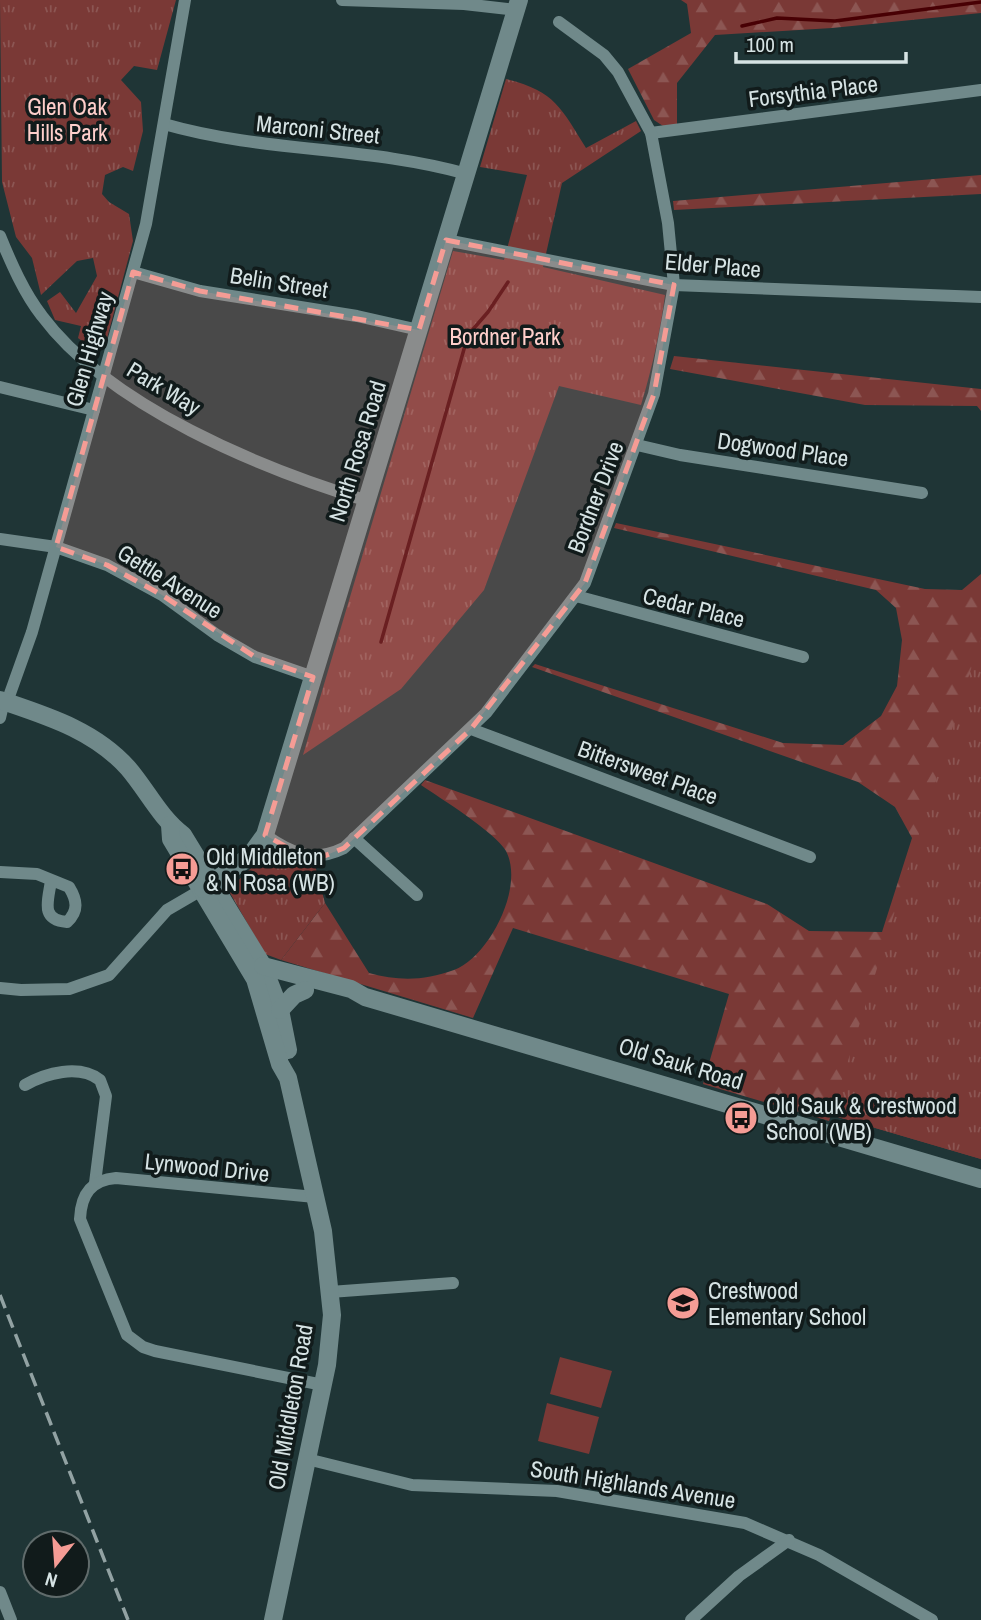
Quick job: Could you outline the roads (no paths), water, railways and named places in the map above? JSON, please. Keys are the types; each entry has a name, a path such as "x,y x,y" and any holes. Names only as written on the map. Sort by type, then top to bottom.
{"street":[{"name":"Glen Highway","path":"3,705 32,632 146,224 185,0"},
{"path":"342,0 518,5"},
{"name":"North Rosa Road","path":"208,885 249,857 265,835 518,5"},
{"name":"Bordner Drive","path":"265,835 289,850 319,858 344,848 471,729 505,690 585,583 637,445 654,394 674,285 668,223 650,133 618,72 604,55 559,22"},
{"name":"Forsythia Place","path":"650,133 981,90"},
{"name":"Marconi Street","path":"164,124 254,145 387,158 467,174"},
{"name":"Park Way","path":"0,236 41,315 62,340 103,377 211,439 303,478 368,501"},
{"name":"Elder Place","path":"446,240 674,285 981,297"},
{"name":"Belin Street","path":"133,272 200,291 357,316 418,330"},
{"path":"0,387 94,410"},
{"name":"Dogwood Place","path":"637,445 680,455 922,492"},
{"name":"Gettle Avenue","path":"0,539 55,547 107,565 162,595 217,635 255,657 313,677"},
{"name":"Cedar Place","path":"576,596 803,657"},
{"name":"Old Middleton Road","path":"3,705 64,722 97,741 126,766 170,825 183,835 208,885 263,975 280,1010 290,1062 288,1078"},
{"name":"Bittersweet Place","path":"471,729 810,857"},
{"path":"354,838 417,895"},
{"path":"0,872 37,874 51,881"},
{"path":"0,988 69,989 109,975 167,910 208,885"},
{"name":"Old Middleton Road","path":"263,975 280,1064 288,1078 323,1231 330,1292 331,1332 323,1385 273,1620"},
{"name":"Old Sauk Road","path":"263,975 305,990 348,997 365,996"},
{"name":"Old Sauk Road","path":"263,975 351,989 365,996 981,1180"},
{"path":"280,1010 294,995 305,990"},
{"path":"25,1085 37,1078 59,1072 89,1074 100,1080 106,1096 96,1183 82,1199 80,1219 127,1335 134,1342 155,1351 323,1385"},
{"name":"Lynwood Drive","path":"96,1183 117,1178 315,1197"},
{"path":"330,1292 453,1283"},
{"name":"South Highlands Avenue","path":"307,1460 412,1485 447,1488 517,1487 659,1507 745,1523 789,1540 932,1620"},
{"path":"691,1620 739,1576 789,1540"},
{"path":"0,1592 11,1620"}],"waterway":[{"path":"742,26 777,18 835,21 981,2"},
{"path":"381,642 468,335 488,312 508,282"}],"railway":[{"path":"0,1295 128,1620"}],"place":[{"name":"Old Middleton & N Rosa (WB)","path":"182,869"},
{"name":"Old Sauk & Crestwood School (WB)","path":"741,1118"},
{"name":"Crestwood Elementary School","path":"683,1303"}],"park label":[{"name":"Glen Oak Hills Park","path":"67,119"},
{"name":"Bordner Park","path":"505,336"}]}
